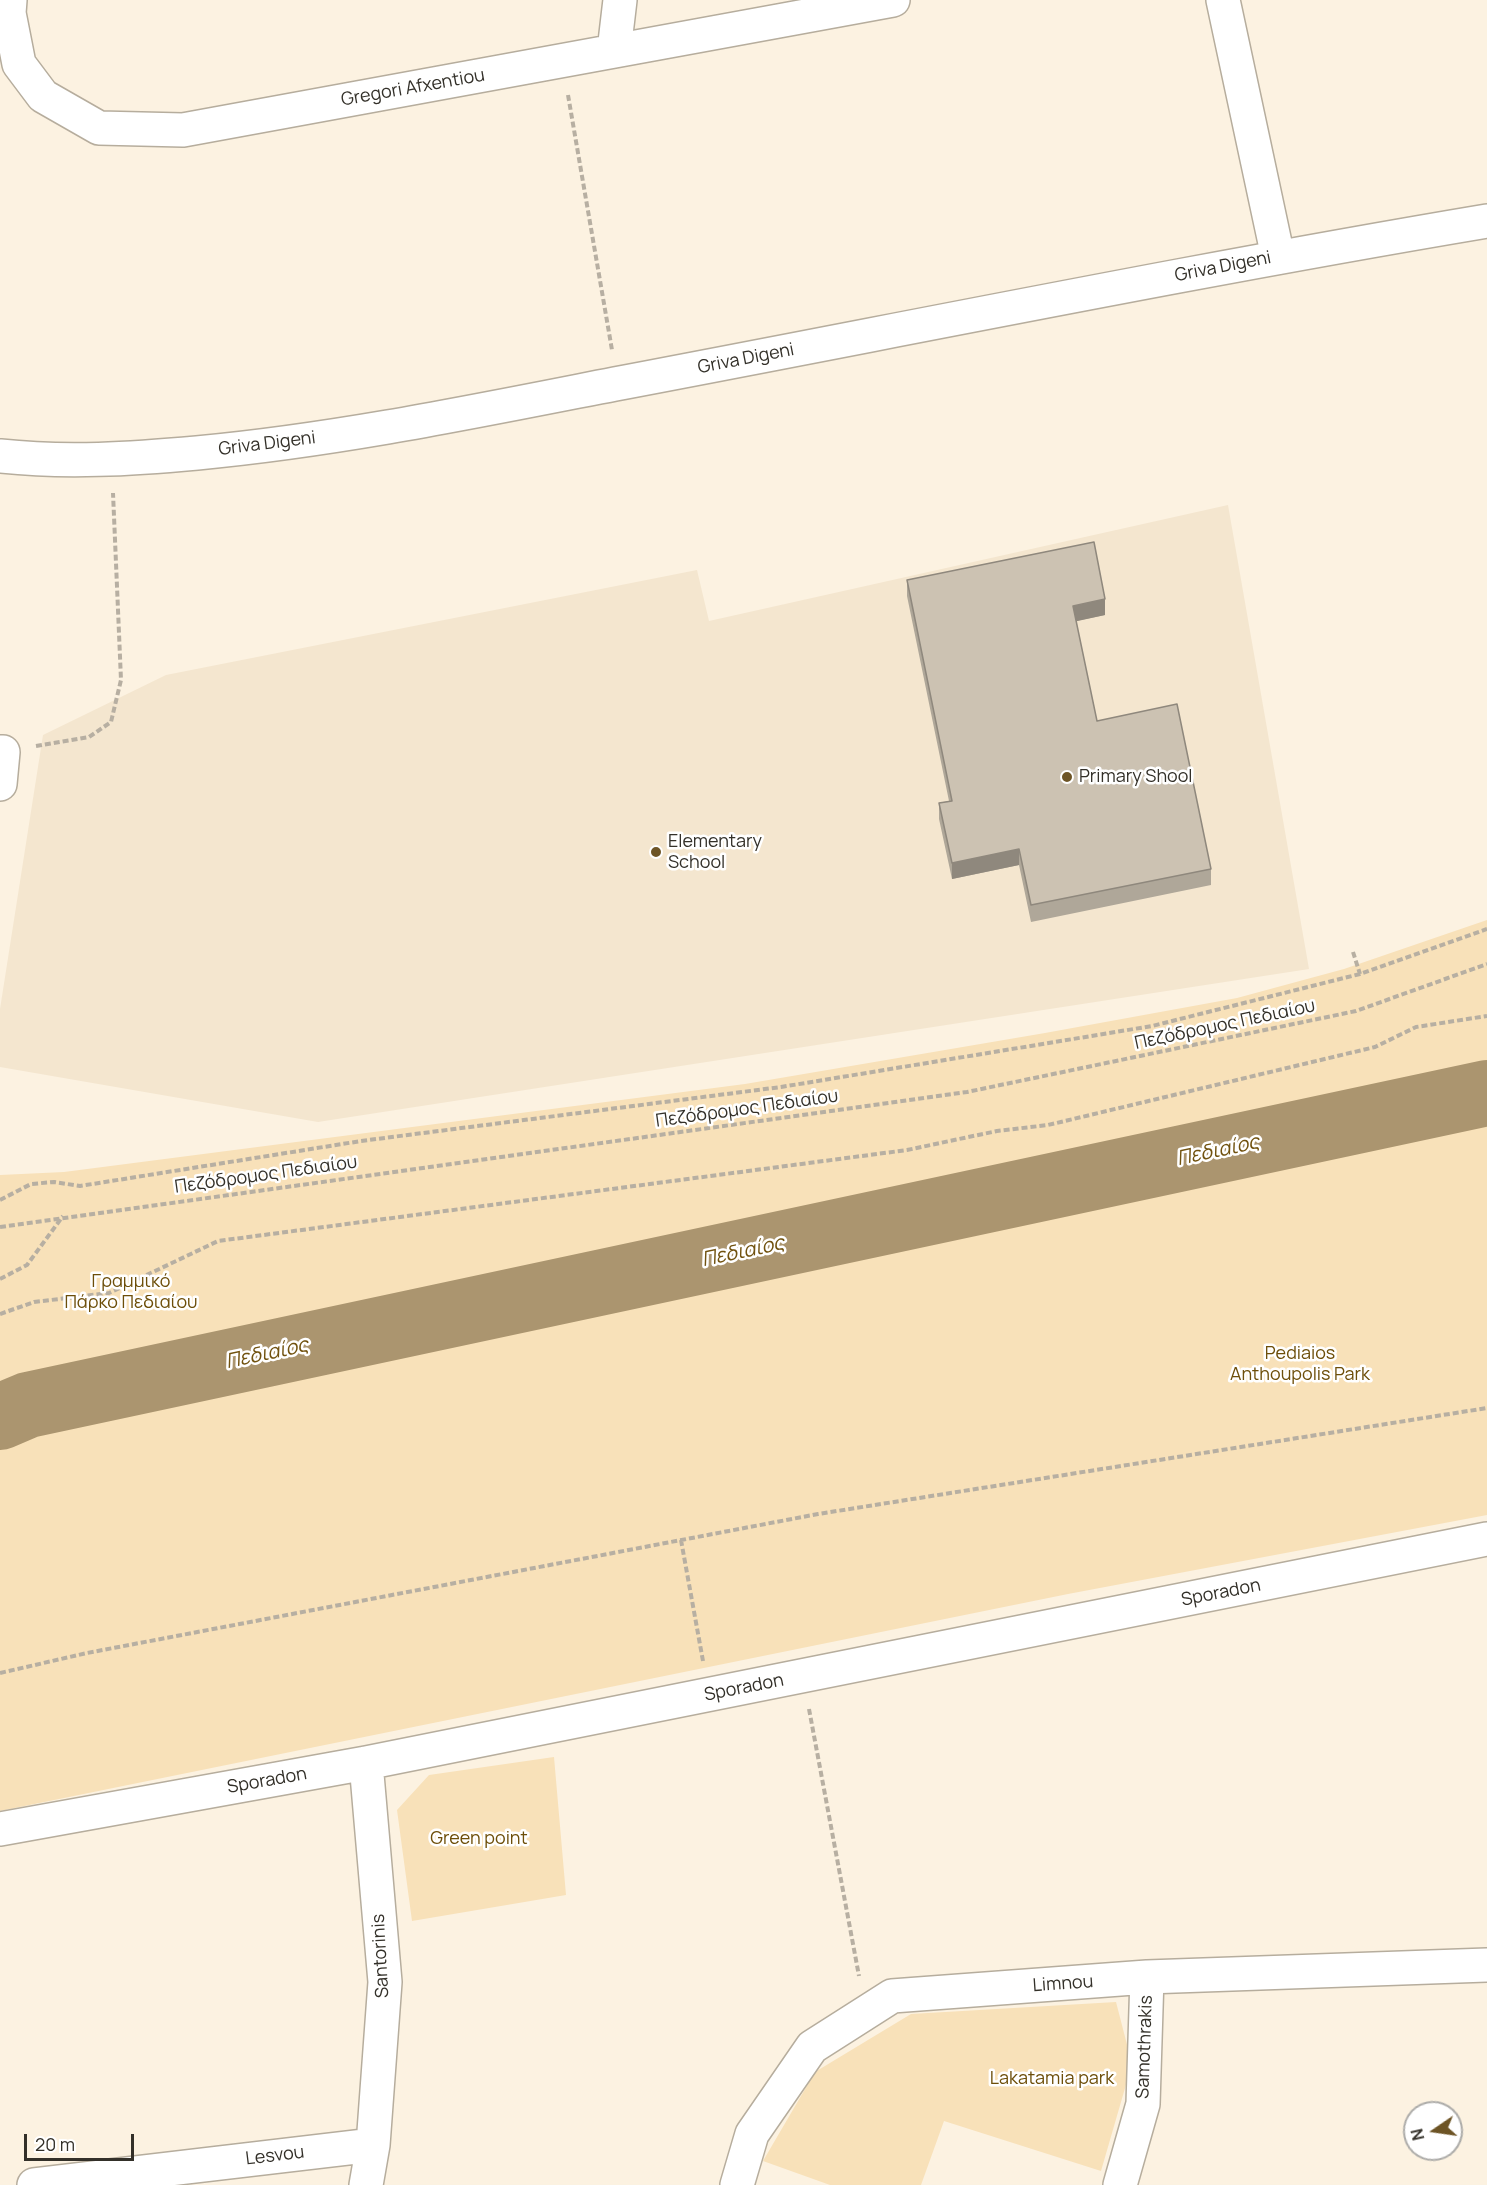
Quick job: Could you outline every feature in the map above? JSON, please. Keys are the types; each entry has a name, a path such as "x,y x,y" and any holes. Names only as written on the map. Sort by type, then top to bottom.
{"street":[{"name":"Gregori Afxentiou","path":"10,0 9,13 19,64 43,96 99,128 183,130 893,0"},
{"path":"614,51 620,0"},
{"path":"1223,0 1278,256"},
{"name":"Griva Digeni","path":"0,456 36,460 111,460 275,445 618,384 1278,256 1487,221"},
{"name":"Sporadon","path":"0,1829 366,1763 1487,1539"},
{"name":"Santorinis","path":"366,1763 385,1982 373,2145 366,2185"},
{"name":"Limnou","path":"737,2185 753,2134 812,2047 891,1996 1148,1977 1487,1965"},
{"name":"Samothrakis","path":"1120,2185 1143,2104 1148,1977"},
{"name":"Lesvou","path":"34,2185 373,2145"}],"path":[{"path":"562,61 618,384"},
{"path":"1,763 89,737 111,722 121,680 111,460"},
{"path":"0,1200 31,1184 54,1182 80,1186 361,1141 781,1088 1129,1030 1360,974 1487,929"},
{"path":"1353,952 1360,974"},
{"name":"Πεζόδρομος Πεδιαίου","path":"0,1227 63,1216 967,1092 1356,1011 1487,964"},
{"path":"0,1314 34,1302 109,1293 218,1241 884,1153 997,1131 1048,1125 1375,1047 1416,1027 1487,1016"},
{"path":"0,1279 27,1265 63,1216"},
{"path":"0,1673 87,1653 818,1514 1487,1408"},
{"path":"681,1540 709,1695"},
{"path":"803,1676 866,2013"}],"shaded area":[{"name":"Elementary School","path":"1228,505 1309,969 318,1122 0,1067 0,1009 43,735 166,675 697,570 709,621"}],"green space":[{"name":"Pediaios Anthoupolis Park","path":"1487,920 1487,1515 1068,1594 0,1811 0,1175 64,1172 745,1084 1045,1033 1237,998 1344,969"},
{"name":"Green point","path":"554,1757 566,1895 412,1921 397,1810 429,1775"},
{"name":"Lakatamia park","path":"1116,2002 1132,2064 1101,2171 944,2121 921,2185 830,2185 763,2161 815,2072 911,2014"}],"building":[{"name":"Primary Shool","path":"1094,542 1105,599 1073,606 1097,721 1177,704 1211,869 1031,905 1019,849 952,863 939,803 952,801 907,580"}],"waterway":[{"name":"Πεδιαίος","path":"0,1417 28,1405 1487,1093"}],"place":[{"name":"Primary Shool","path":"1067,777"},
{"name":"Elementary School","path":"656,852"}],"park label":[{"name":"Γραμμικό Πάρκο Πεδιαίου","path":"131,1292"}]}
